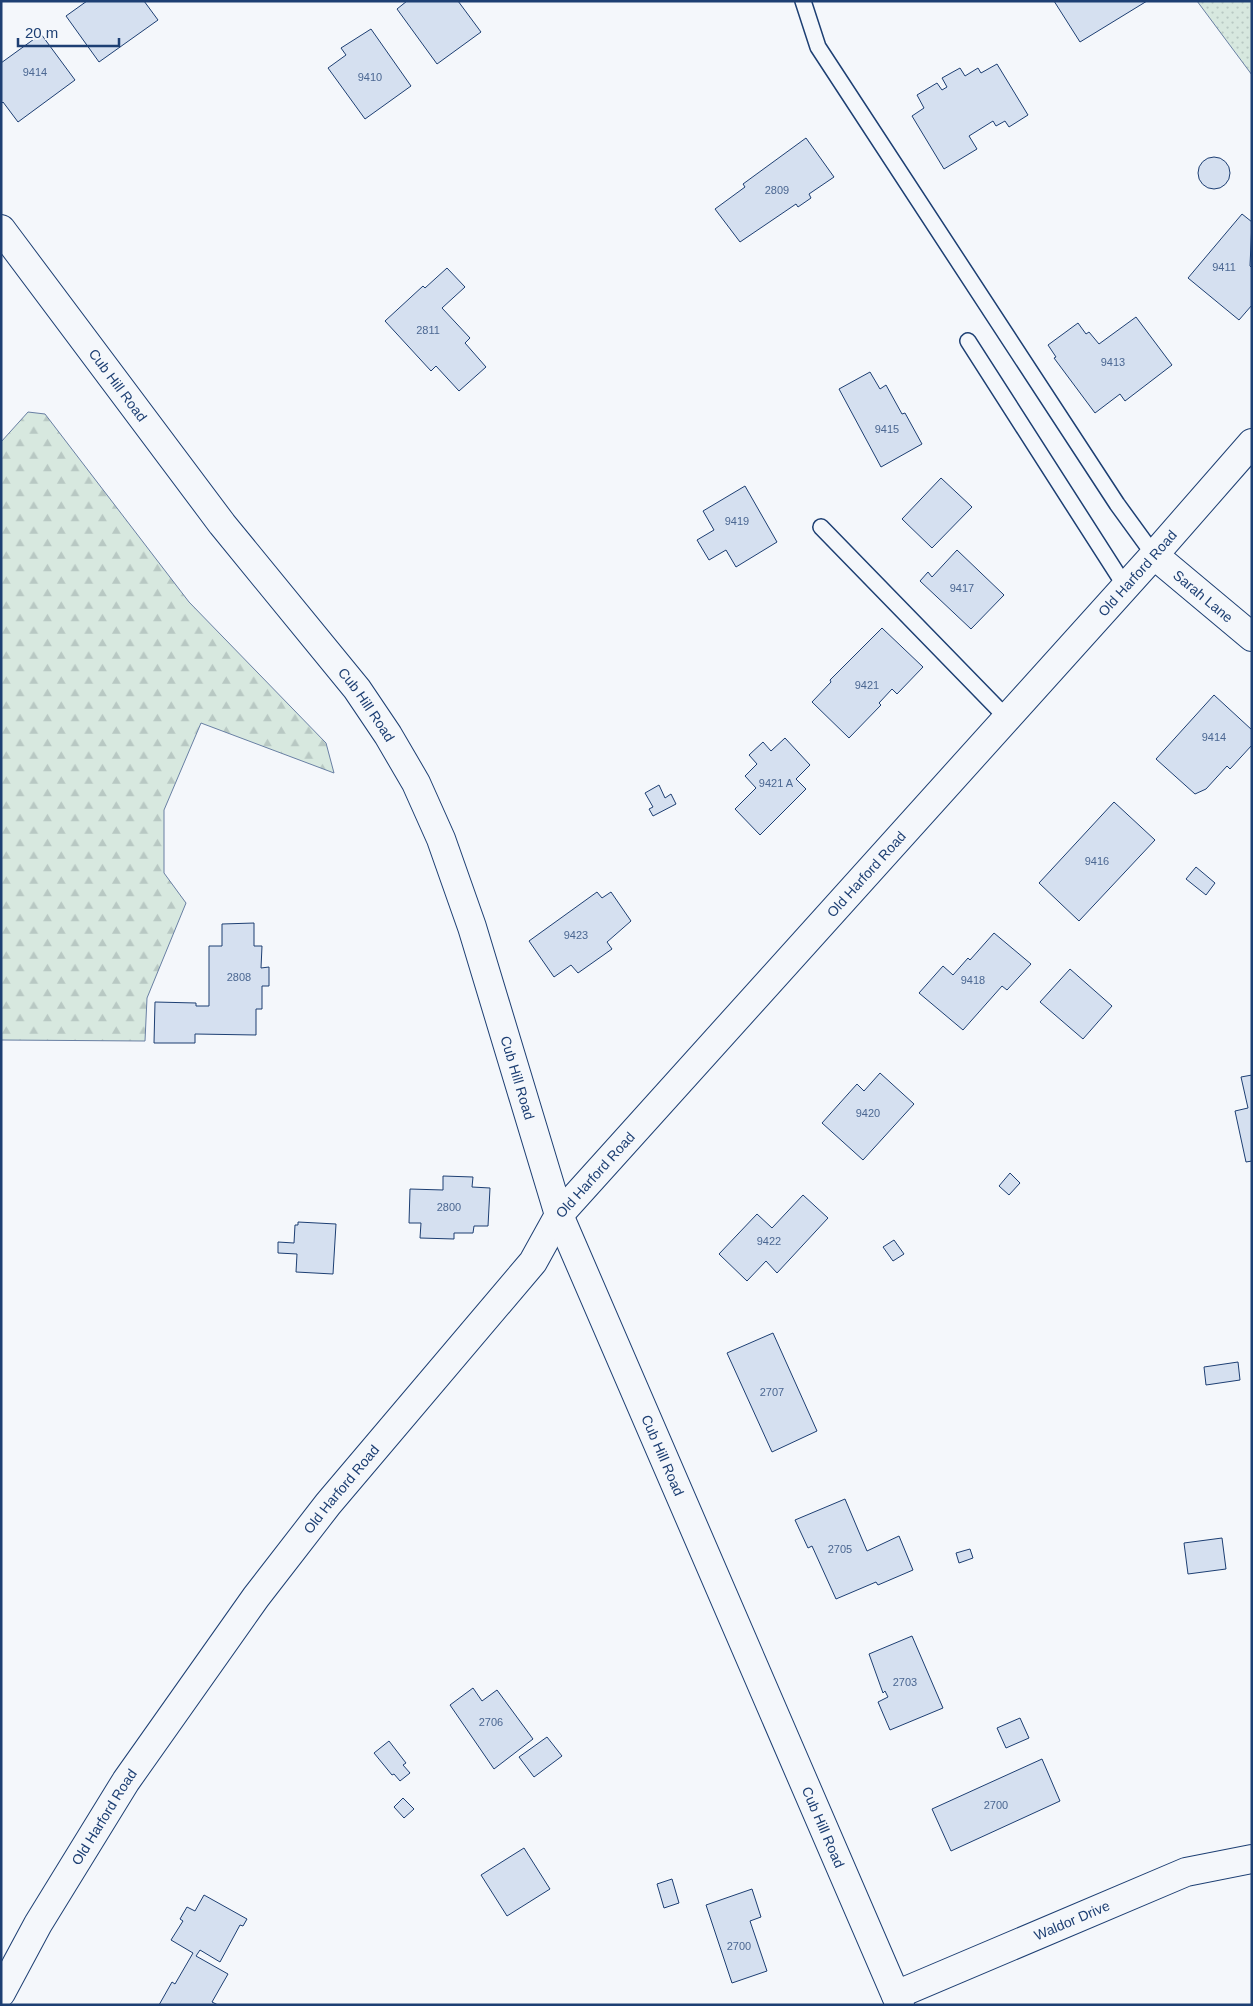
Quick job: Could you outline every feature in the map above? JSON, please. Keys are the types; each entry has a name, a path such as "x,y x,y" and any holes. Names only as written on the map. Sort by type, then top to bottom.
{"street":[{"name":"Cub Hill Road","path":"1,229 222,524 345,674 388,734 416,784 441,839 472,927 559,1215 898,2000"},
{"name":"Old Harford Road","path":"1,1993 38,1924 116,1798 256,1597 328,1504 533,1262 559,1215 1154,555 1252,442"},
{"name":"Sarah Lane","path":"1154,555 1252,637"},
{"name":"Waldor Drive","path":"898,2000 1186,1872 1252,1859"}],"lane":[{"path":"804,1 818,47 1117,504 1154,555"},
{"path":"968,341 1125,586"},
{"path":"821,527 1006,717"}],"green space":[{"path":"1197,1 1252,1 1252,75"},
{"path":"28,412 45,414 189,602 326,743 334,773 201,723 164,810 164,873 186,903 147,998 145,1041 1,1040 1,442"}],"building":[{"path":"87,1 144,1 158,20 99,62 66,16"},
{"path":"407,1 458,1 481,32 437,64 397,9"},
{"path":"1054,1 1147,1 1080,42"},
{"path":"371,29 411,86 365,119 328,68 346,55 341,48"},
{"path":"41,34 75,80 18,122 3,102 1,104 1,63"},
{"path":"997,64 1028,115 1009,127 1005,121 996,126 993,121 969,136 977,149 944,169 912,116 924,108 917,95 937,83 942,90 947,87 942,78 960,68 965,76 978,68 981,73"},
{"path":"806,138 834,177 809,194 811,198 798,207 796,204 740,242 715,209 745,187 743,184"},
{"path":"1214,157 1225,162 1230,173 1225,184 1214,189 1203,184 1198,173 1203,162"},
{"path":"1242,214 1252,222 1250,266 1252,268 1252,305 1239,320 1188,278"},
{"path":"447,268 465,287 442,308 470,338 465,343 486,367 459,391 436,366 431,371 385,321 423,286 425,288"},
{"path":"1136,317 1172,365 1125,401 1120,394 1095,413 1054,358 1056,357 1048,345 1078,323 1086,334 1089,332 1099,344"},
{"path":"870,372 880,389 886,385 902,414 905,413 922,444 881,467 839,389"},
{"path":"941,478 972,507 932,548 902,519"},
{"path":"745,486 777,542 736,567 726,550 709,560 697,540 714,530 703,511"},
{"path":"957,550 1004,595 971,629 920,581 928,572 932,577"},
{"path":"882,628 923,667 897,694 892,689 879,703 881,705 849,738 812,702 831,682 830,680"},
{"path":"1214,695 1252,730 1252,745 1230,769 1227,766 1206,789 1195,794 1156,759"},
{"path":"785,738 810,765 796,779 806,789 760,835 735,809 756,788 745,776 757,764 749,755 763,742 771,751"},
{"path":"659,785 665,798 671,794 676,804 653,816 649,809 653,807 645,793"},
{"path":"1114,802 1155,840 1079,921 1039,883"},
{"path":"1196,867 1215,883 1206,895 1186,879"},
{"path":"597,892 602,898 611,892 631,921 607,942 612,949 578,973 571,965 554,977 529,941"},
{"path":"254,923 254,946 262,946 261,968 269,967 269,986 262,986 262,1009 256,1009 256,1035 195,1034 195,1043 154,1043 155,1002 196,1003 196,1006 209,1006 209,946 222,946 222,924"},
{"path":"994,933 1031,964 1007,990 1002,986 963,1030 919,993 943,966 953,975 968,958 970,960"},
{"path":"1070,969 1112,1006 1083,1039 1040,1002"},
{"path":"880,1073 914,1104 863,1160 822,1123 857,1084 864,1091"},
{"path":"1252,1075 1252,1161 1246,1162 1235,1111 1248,1108 1241,1077"},
{"path":"1010,1173 1020,1183 1009,1195 999,1186"},
{"path":"443,1176 473,1177 472,1187 490,1188 488,1226 474,1226 473,1233 454,1233 454,1239 420,1238 421,1223 409,1223 410,1189 443,1190"},
{"path":"803,1195 828,1218 777,1273 766,1261 747,1281 719,1254 757,1214 772,1228"},
{"path":"298,1222 336,1224 333,1274 296,1272 297,1254 278,1253 278,1242 294,1243 295,1225 298,1225"},
{"path":"894,1240 904,1254 893,1261 883,1247"},
{"path":"773,1333 817,1431 772,1452 727,1353"},
{"path":"1238,1362 1240,1380 1206,1385 1204,1367"},
{"path":"845,1499 867,1551 899,1536 913,1570 878,1585 876,1582 836,1599 812,1546 808,1548 795,1520"},
{"path":"1222,1538 1226,1569 1188,1574 1184,1543"},
{"path":"970,1549 973,1558 959,1563 956,1553"},
{"path":"912,1636 943,1708 890,1730 878,1702 888,1697 885,1691 883,1693 869,1654"},
{"path":"473,1688 482,1701 497,1690 533,1739 494,1769 450,1705"},
{"path":"1020,1718 1029,1738 1006,1748 997,1728"},
{"path":"547,1737 562,1756 534,1777 519,1757"},
{"path":"389,1741 406,1763 403,1765 410,1773 400,1781 394,1774 392,1775 374,1753"},
{"path":"1042,1759 1060,1801 951,1851 932,1809"},
{"path":"403,1798 414,1809 404,1818 394,1807"},
{"path":"524,1848 550,1889 507,1916 481,1875"},
{"path":"672,1879 679,1903 664,1908 657,1884"},
{"path":"752,1889 761,1917 750,1921 767,1971 732,1983 706,1905"},
{"path":"204,1895 247,1919 243,1926 240,1925 220,1962 200,1950 196,1956 228,1974 212,2002 218,2005 159,2005 172,1982 175,1984 193,1953 171,1940 183,1921 180,1919 187,1907 195,1911"}]}
